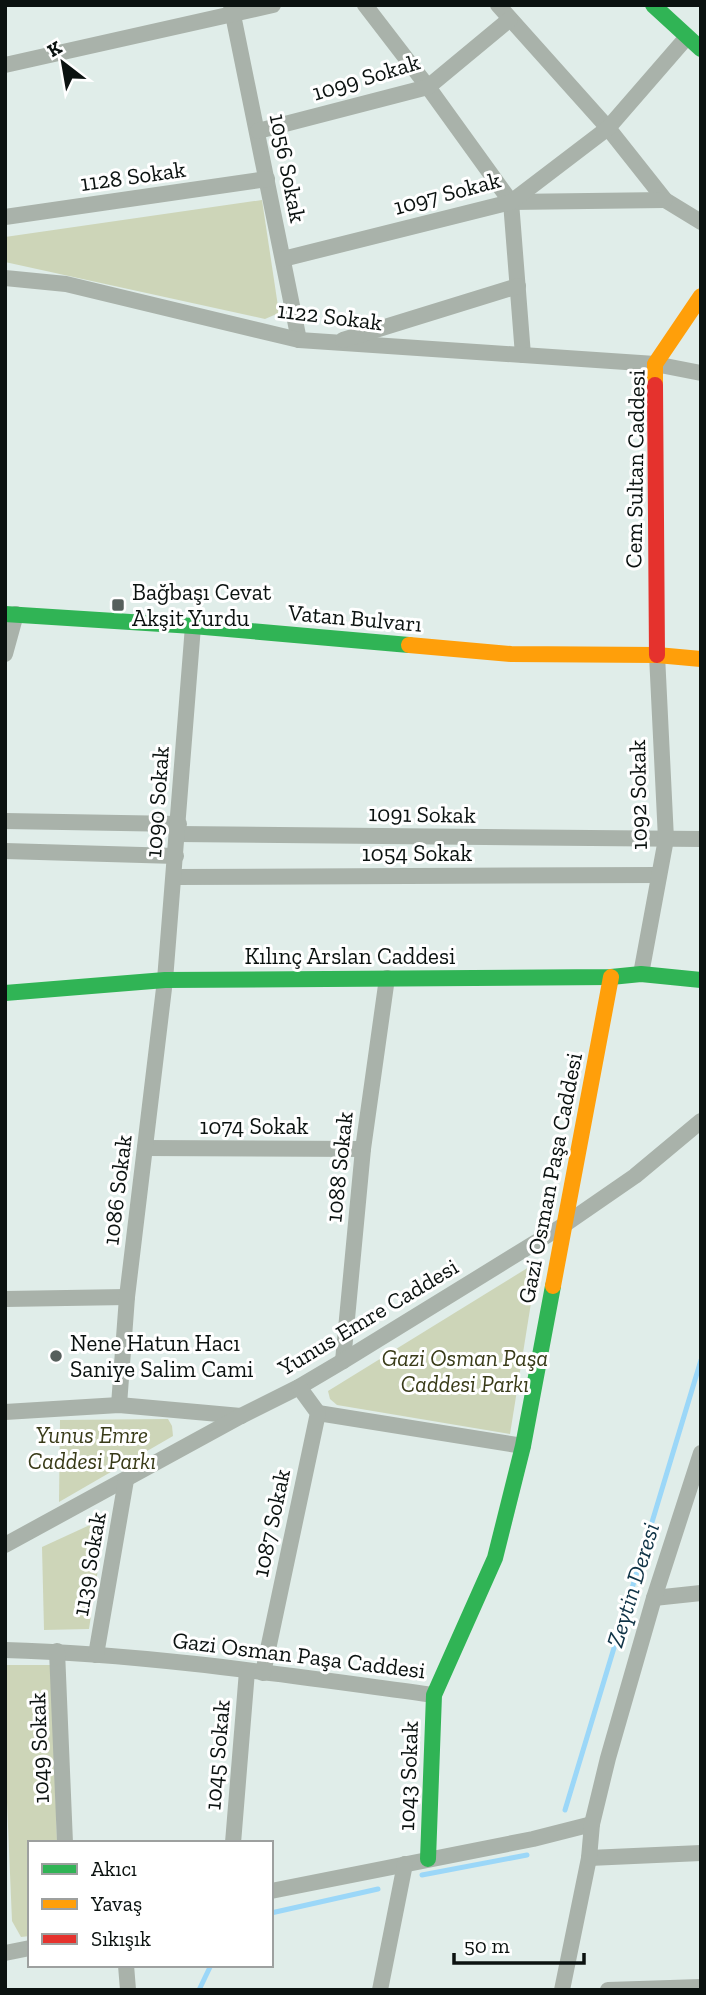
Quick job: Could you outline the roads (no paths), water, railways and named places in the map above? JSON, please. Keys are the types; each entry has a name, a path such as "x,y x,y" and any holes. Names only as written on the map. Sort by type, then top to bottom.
{"street":[{"path":"5,65 232,10 273,5"},
{"path":"365,5 428,87 510,202 523,355"},
{"path":"498,5 608,128 665,200 701,222"},
{"path":"653,5 701,49"},
{"name":"1056 Sokak","path":"232,10 299,340"},
{"name":"1099 Sokak","path":"258,131 428,87 510,19"},
{"name":"1097 Sokak","path":"283,259 510,202 608,128 687,37"},
{"name":"1128 Sokak","path":"5,217 267,179"},
{"path":"510,202 665,200"},
{"name":"1122 Sokak","path":"5,278 66,284 299,340 655,364 701,373"},
{"path":"334,342 518,286"},
{"name":"Cem Sultan Caddesi","path":"657,655 655,364 695,318 701,296"},
{"path":"5,654 11,614"},
{"name":"Vatan Bulvarı","path":"11,614 193,626 511,654 657,655 701,659"},
{"name":"1090 Sokak","path":"165,980 193,626"},
{"name":"1092 Sokak","path":"641,974 666,839 657,655"},
{"name":"1091 Sokak","path":"5,821 179,829 701,839"},
{"path":"5,851 176,856"},
{"name":"1054 Sokak","path":"174,877 659,874"},
{"name":"Kılınç Arslan Caddesi","path":"5,993 165,980 611,977 641,974 699,981"},
{"name":"Gazi Osman Paşa Caddesi","path":"5,1650 96,1655 434,1695 495,1558 523,1446 611,977"},
{"name":"1088 Sokak","path":"343,1361 363,1149 387,978"},
{"name":"1086 Sokak","path":"118,1405 127,1297 165,980"},
{"name":"Yunus Emre Caddesi","path":"5,1545 343,1361 564,1224 635,1176 701,1121"},
{"name":"1074 Sokak","path":"145,1148 363,1149"},
{"path":"5,1299 127,1297"},
{"path":"299,1387 318,1413 523,1446"},
{"path":"5,1412 118,1405 241,1416"},
{"name":"1087 Sokak","path":"255,1672 318,1413"},
{"path":"562,1990 589,1858 592,1824 608,1758 654,1598 701,1452"},
{"name":"1139 Sokak","path":"96,1655 126,1480"},
{"path":"654,1598 701,1593"},
{"name":"1049 Sokak","path":"57,1651 65,1841"},
{"name":"1045 Sokak","path":"233,1841 255,1672"},
{"name":"1043 Sokak","path":"428,1859 434,1695"},
{"path":"273,1891 533,1839 592,1824"},
{"path":"589,1858 701,1853"},
{"path":"380,1990 405,1864"},
{"path":"5,1953 28,1948"},
{"path":"126,1967 128,1990"},
{"path":"608,1990 701,1987"}],"waterway":[{"name":"Zeytin Deresi","path":"565,1810 701,1360"},
{"name":"Zeytin Deresi","path":"422,1875 527,1855"},
{"name":"Zeytin Deresi","path":"273,1913 378,1889"},
{"name":"Zeytin Deresi","path":"199,1990 210,1967"}],"place":[{"name":"Bağbaşı Cevat Akşit Yurdu","path":"118,605"},
{"name":"Nene Hatun Hacı Saniye Salim Cami","path":"56,1356"}],"park label":[{"name":"Gazi Osman Paşa Caddesi Parkı","path":"465,1371"},
{"name":"Yunus Emre Caddesi Parkı","path":"92,1448"}]}
